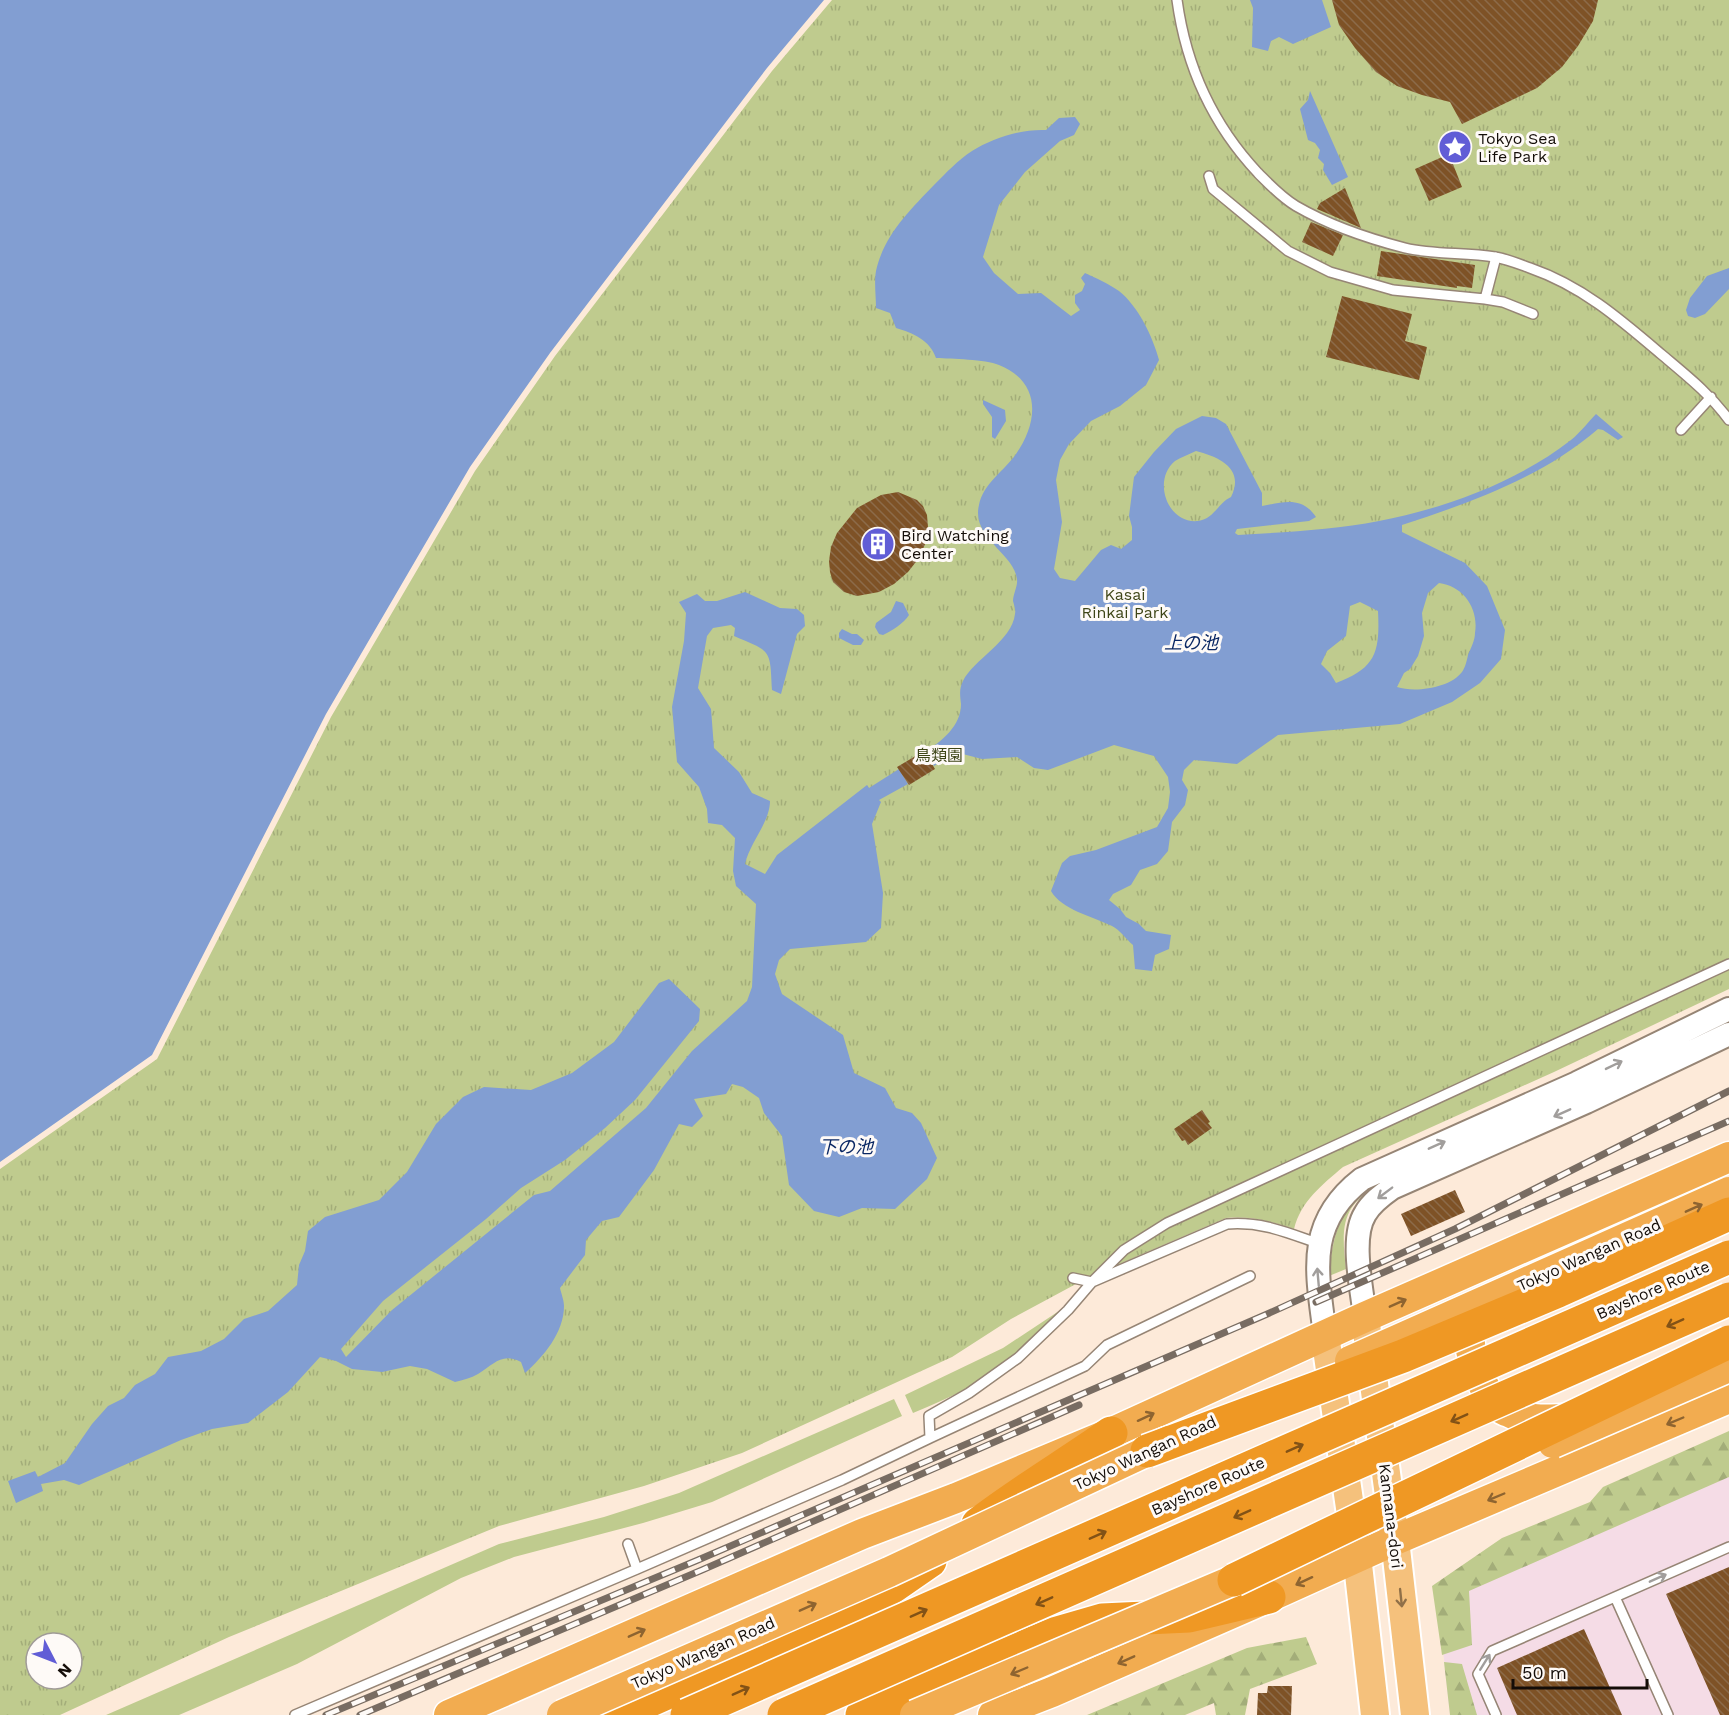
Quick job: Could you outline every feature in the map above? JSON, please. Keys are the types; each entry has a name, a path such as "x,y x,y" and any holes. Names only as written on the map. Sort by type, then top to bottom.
{"highway":[{"path":"449,1715 862,1534 956,1498 1111,1433 1365,1317 1729,1157"},
{"path":"1653,1191 1583,1245 1527,1272 1497,1293 1478,1313 1470,1338 1474,1361 1486,1390 1497,1405 1511,1414 1550,1420 1617,1410 1671,1395 1706,1381 1729,1376"},
{"name":"Tokyo Wangan Road","path":"562,1715 889,1572 1147,1451 1729,1192"},
{"path":"1147,1451 1403,1356 1558,1291 1729,1214"},
{"name":"Bayshore Route","path":"687,1715 1729,1257"},
{"path":"784,1715 1729,1299"},
{"path":"1234,1580 1729,1342"},
{"path":"915,1715 1729,1367"},
{"path":"993,1715 1052,1692 1269,1598 1357,1556 1729,1398"},
{"path":"624,1712 853,1610 891,1588 1032,1484 1059,1470 1111,1433"},
{"path":"497,1715 756,1602 956,1498"},
{"path":"862,1715 1057,1633 1102,1620 1189,1616 1269,1598"},
{"path":"1010,1715 1052,1692"}],"main road":[{"name":"Kannana-dori","path":"1365,1317 1395,1540 1414,1715"},
{"path":"1325,1335 1357,1556 1375,1715"}],"street":[{"path":"1325,1335 1317,1270 1323,1231 1343,1195 1362,1179 1570,1086 1729,1009"},
{"path":"1365,1317 1357,1237 1364,1215 1380,1197 1392,1188 1586,1102 1729,1034"}],"lane":[{"path":"1177,0 1182,33 1204,97 1225,133 1248,162 1275,190 1296,206 1361,236 1408,249 1496,257 1575,287 1619,318 1711,397 1729,420"},
{"path":"1209,176 1213,189 1288,251 1330,272 1393,290 1503,302 1533,314"},
{"path":"1485,299 1496,257"},
{"path":"1681,430 1711,397"},
{"path":"930,1438 929,1416 969,1393 1018,1358 1068,1311 1092,1282 1124,1250 1167,1223 1676,984 1729,964"},
{"path":"1073,1278 1092,1282 1227,1224 1262,1224 1320,1244"},
{"path":"295,1715 842,1480 1085,1366 1107,1345 1250,1275"},
{"path":"628,1544 637,1569"},
{"path":"1496,1715 1478,1674 1492,1651 1729,1547"},
{"path":"1615,1597 1668,1715"}],"shaded area":[{"path":"1729,1453 1729,1715 1450,1715 1440,1622 1481,1563"}],"green space":[{"name":"Kasai Rinkai Park","path":"832,0 1729,0 1729,989 1554,1072 1343,1167 1307,1202 1294,1229 1260,1220 1226,1218 1089,1277 1011,1319 952,1357 742,1453 644,1486 499,1526 229,1637 60,1715 0,1715 0,1169 157,1059 331,717 475,471 555,356 772,71"},
{"path":"1383,1180 1383,1183 1359,1199 1352,1208 1344,1228 1346,1269 1329,1276 1333,1245 1342,1219 1357,1198"},
{"path":"1062,1309 1029,1342 982,1379 962,1391 913,1413 905,1395 1003,1348"},
{"path":"894,1399 902,1416 712,1502 514,1557 461,1578 297,1664 179,1715 106,1715 499,1544 604,1517 679,1493"},
{"path":"1729,1431 1729,1477 1469,1591 1472,1645 1442,1655 1432,1586 1502,1538 1590,1502 1603,1487"},
{"path":"1306,1637 1317,1664 1250,1689 1245,1715 1216,1715 1214,1703 1185,1715 1087,1715 1247,1648"},
{"path":"1444,1662 1462,1664 1477,1715 1450,1715"}],"water":[{"path":"0,0 824,0 767,68 550,353 470,467 326,714 152,1055 0,1162"},
{"path":"1250,0 1322,0 1331,27 1293,44 1279,37 1271,41 1268,51 1252,47 1253,8"},
{"path":"1310,91 1348,177 1332,185 1323,170 1324,164 1318,158 1320,150 1315,143 1308,140 1300,109 1308,100"},
{"name":"上の池","path":"1075,117 1080,124 1074,135 1060,141 1025,172 999,205 983,257 994,273 1018,294 1041,293 1071,316 1080,310 1075,303 1075,295 1082,291 1085,284 1081,278 1085,273 1111,286 1126,297 1138,313 1149,332 1159,360 1146,385 1120,406 1091,421 1069,444 1060,460 1056,480 1062,522 1054,569 1060,578 1075,581 1101,550 1111,545 1121,549 1132,540 1129,516 1134,477 1176,429 1202,416 1216,418 1226,424 1262,493 1262,506 1285,502 1299,503 1311,510 1316,517 1309,521 1237,529 1235,533 1238,535 1362,524 1404,516 1455,501 1528,469 1574,437 1596,414 1623,437 1618,440 1598,429 1553,461 1505,487 1402,525 1402,532 1465,563 1487,586 1505,630 1501,659 1480,683 1452,702 1400,724 1278,735 1237,764 1194,760 1184,770 1182,780 1188,790 1185,805 1172,822 1168,851 1157,864 1140,870 1131,885 1113,894 1109,900 1126,917 1146,931 1171,935 1169,949 1155,955 1152,971 1135,969 1133,945 1118,930 1070,908 1056,898 1051,891 1062,863 1070,856 1096,850 1157,827 1168,808 1170,792 1168,777 1154,756 1114,745 1048,770 1034,768 1017,757 982,759 955,752 934,766 925,752 944,738 954,726 960,712 960,689 963,681 975,665 1000,642 1012,624 1015,612 1013,598 1017,579 1009,561 981,527 978,517 979,505 981,497 994,478 1016,454 1024,441 1032,416 1032,404 1023,381 1013,372 986,362 936,358 930,346 915,335 896,328 890,313 876,308 875,275 885,246 899,224 925,194 957,163 980,146 1017,133 1046,130 1059,118","holes":["1196,451 1214,457 1228,466 1235,479 1231,497 1208,517 1198,521 1178,516 1166,499 1164,489 1168,469 1175,461","1439,583 1455,589 1468,600 1476,624 1474,641 1463,670 1449,682 1422,689 1397,687 1404,673 1410,669 1418,656 1424,636 1422,613 1428,593","1360,602 1378,611 1378,637 1373,657 1367,664 1360,671 1336,683 1321,664 1327,651 1346,636 1350,606"]},
{"path":"1729,268 1729,289 1705,314 1695,318 1688,316 1686,310 1690,298 1707,276"},
{"path":"983,400 1005,410 1006,421 995,439 992,437 992,417 983,404"},
{"name":"下の池","path":"745,592 780,608 797,609 804,615 805,626 797,634 781,694 772,690 771,667 762,649 734,636 735,628 731,625 713,628 707,636 698,688 711,709 714,748 739,772 752,793 770,801 767,817 745,864 765,874 777,855 867,785 869,788 899,769 908,784 879,800 881,802 872,824 883,893 881,928 866,942 790,949 779,960 775,974 782,994 843,1035 854,1073 885,1088 896,1108 912,1113 921,1123 937,1158 927,1179 895,1209 862,1208 839,1217 814,1211 789,1185 782,1136 764,1113 759,1098 743,1087 732,1084 726,1094 694,1099 703,1116 692,1127 679,1124 654,1170 619,1217 602,1221 586,1240 585,1255 560,1288 564,1306 556,1335 539,1360 525,1373 521,1362 509,1358 498,1360 475,1375 455,1382 427,1369 410,1366 382,1372 352,1369 336,1361 320,1357 288,1392 248,1423 212,1429 181,1440 79,1485 64,1480 41,1484 43,1491 16,1503 8,1481 35,1471 38,1477 65,1463 92,1424 108,1406 124,1398 135,1385 155,1374 168,1357 201,1351 224,1339 244,1319 268,1311 297,1285 299,1265 305,1251 308,1231 325,1217 379,1200 407,1172 436,1124 463,1097 484,1087 531,1090 572,1073 614,1042 659,983 669,979 700,1009 699,1021 635,1100 565,1160 521,1188 486,1219 383,1301 341,1349 346,1357 392,1310 534,1195 550,1191 646,1108 692,1051 747,1001 752,987 756,904 736,886 733,871 735,838 722,825 708,823 707,809 699,787 677,762 672,707 684,641 686,613 679,602 697,594 705,601 717,601"},
{"path":"896,601 903,603 909,615 894,629 883,635 879,634 875,627 876,623 891,612"},
{"path":"842,629 857,634 864,640 861,645 853,645 839,638"}],"building":[{"path":"1332,0 1598,0 1593,21 1562,67 1537,88 1462,124 1450,102 1397,86 1376,72 1339,25"},
{"path":"1449,154 1462,187 1429,201 1415,169"},
{"path":"1345,188 1361,228 1317,209 1320,203"},
{"path":"1311,222 1343,235 1333,256 1302,242"},
{"path":"1381,251 1475,265 1472,288 1457,286 1457,288 1377,276"},
{"path":"1342,296 1412,314 1405,341 1427,347 1419,380 1326,357"},
{"name":"Bird Watching Center","path":"898,492 917,500 927,515 926,542 919,558 894,584 879,592 857,596 844,592 833,582 830,572 831,547 837,533 857,508 881,495"},
{"path":"924,751 935,769 909,785 897,767"},
{"path":"1202,1110 1212,1128 1188,1145 1185,1140 1182,1141 1174,1129"},
{"path":"1455,1190 1465,1212 1411,1236 1401,1214"},
{"path":"1729,1567 1729,1715 1720,1715 1666,1594"},
{"path":"1584,1629 1622,1715 1517,1715 1497,1668"},
{"path":"1268,1686 1292,1686 1291,1715 1257,1715 1258,1693 1267,1693"}],"railway":[{"path":"326,1715 698,1560 1265,1315 1455,1229 1729,1091"},
{"path":"1316,1302 1729,1121"},
{"path":"360,1715 702,1570 1079,1405"}],"place":[{"name":"Tokyo Sea Life Park","path":"1455,147"},
{"name":"Bird Watching Center","path":"878,544"}],"park label":[{"name":"鳥類園","path":"939,755"}]}
